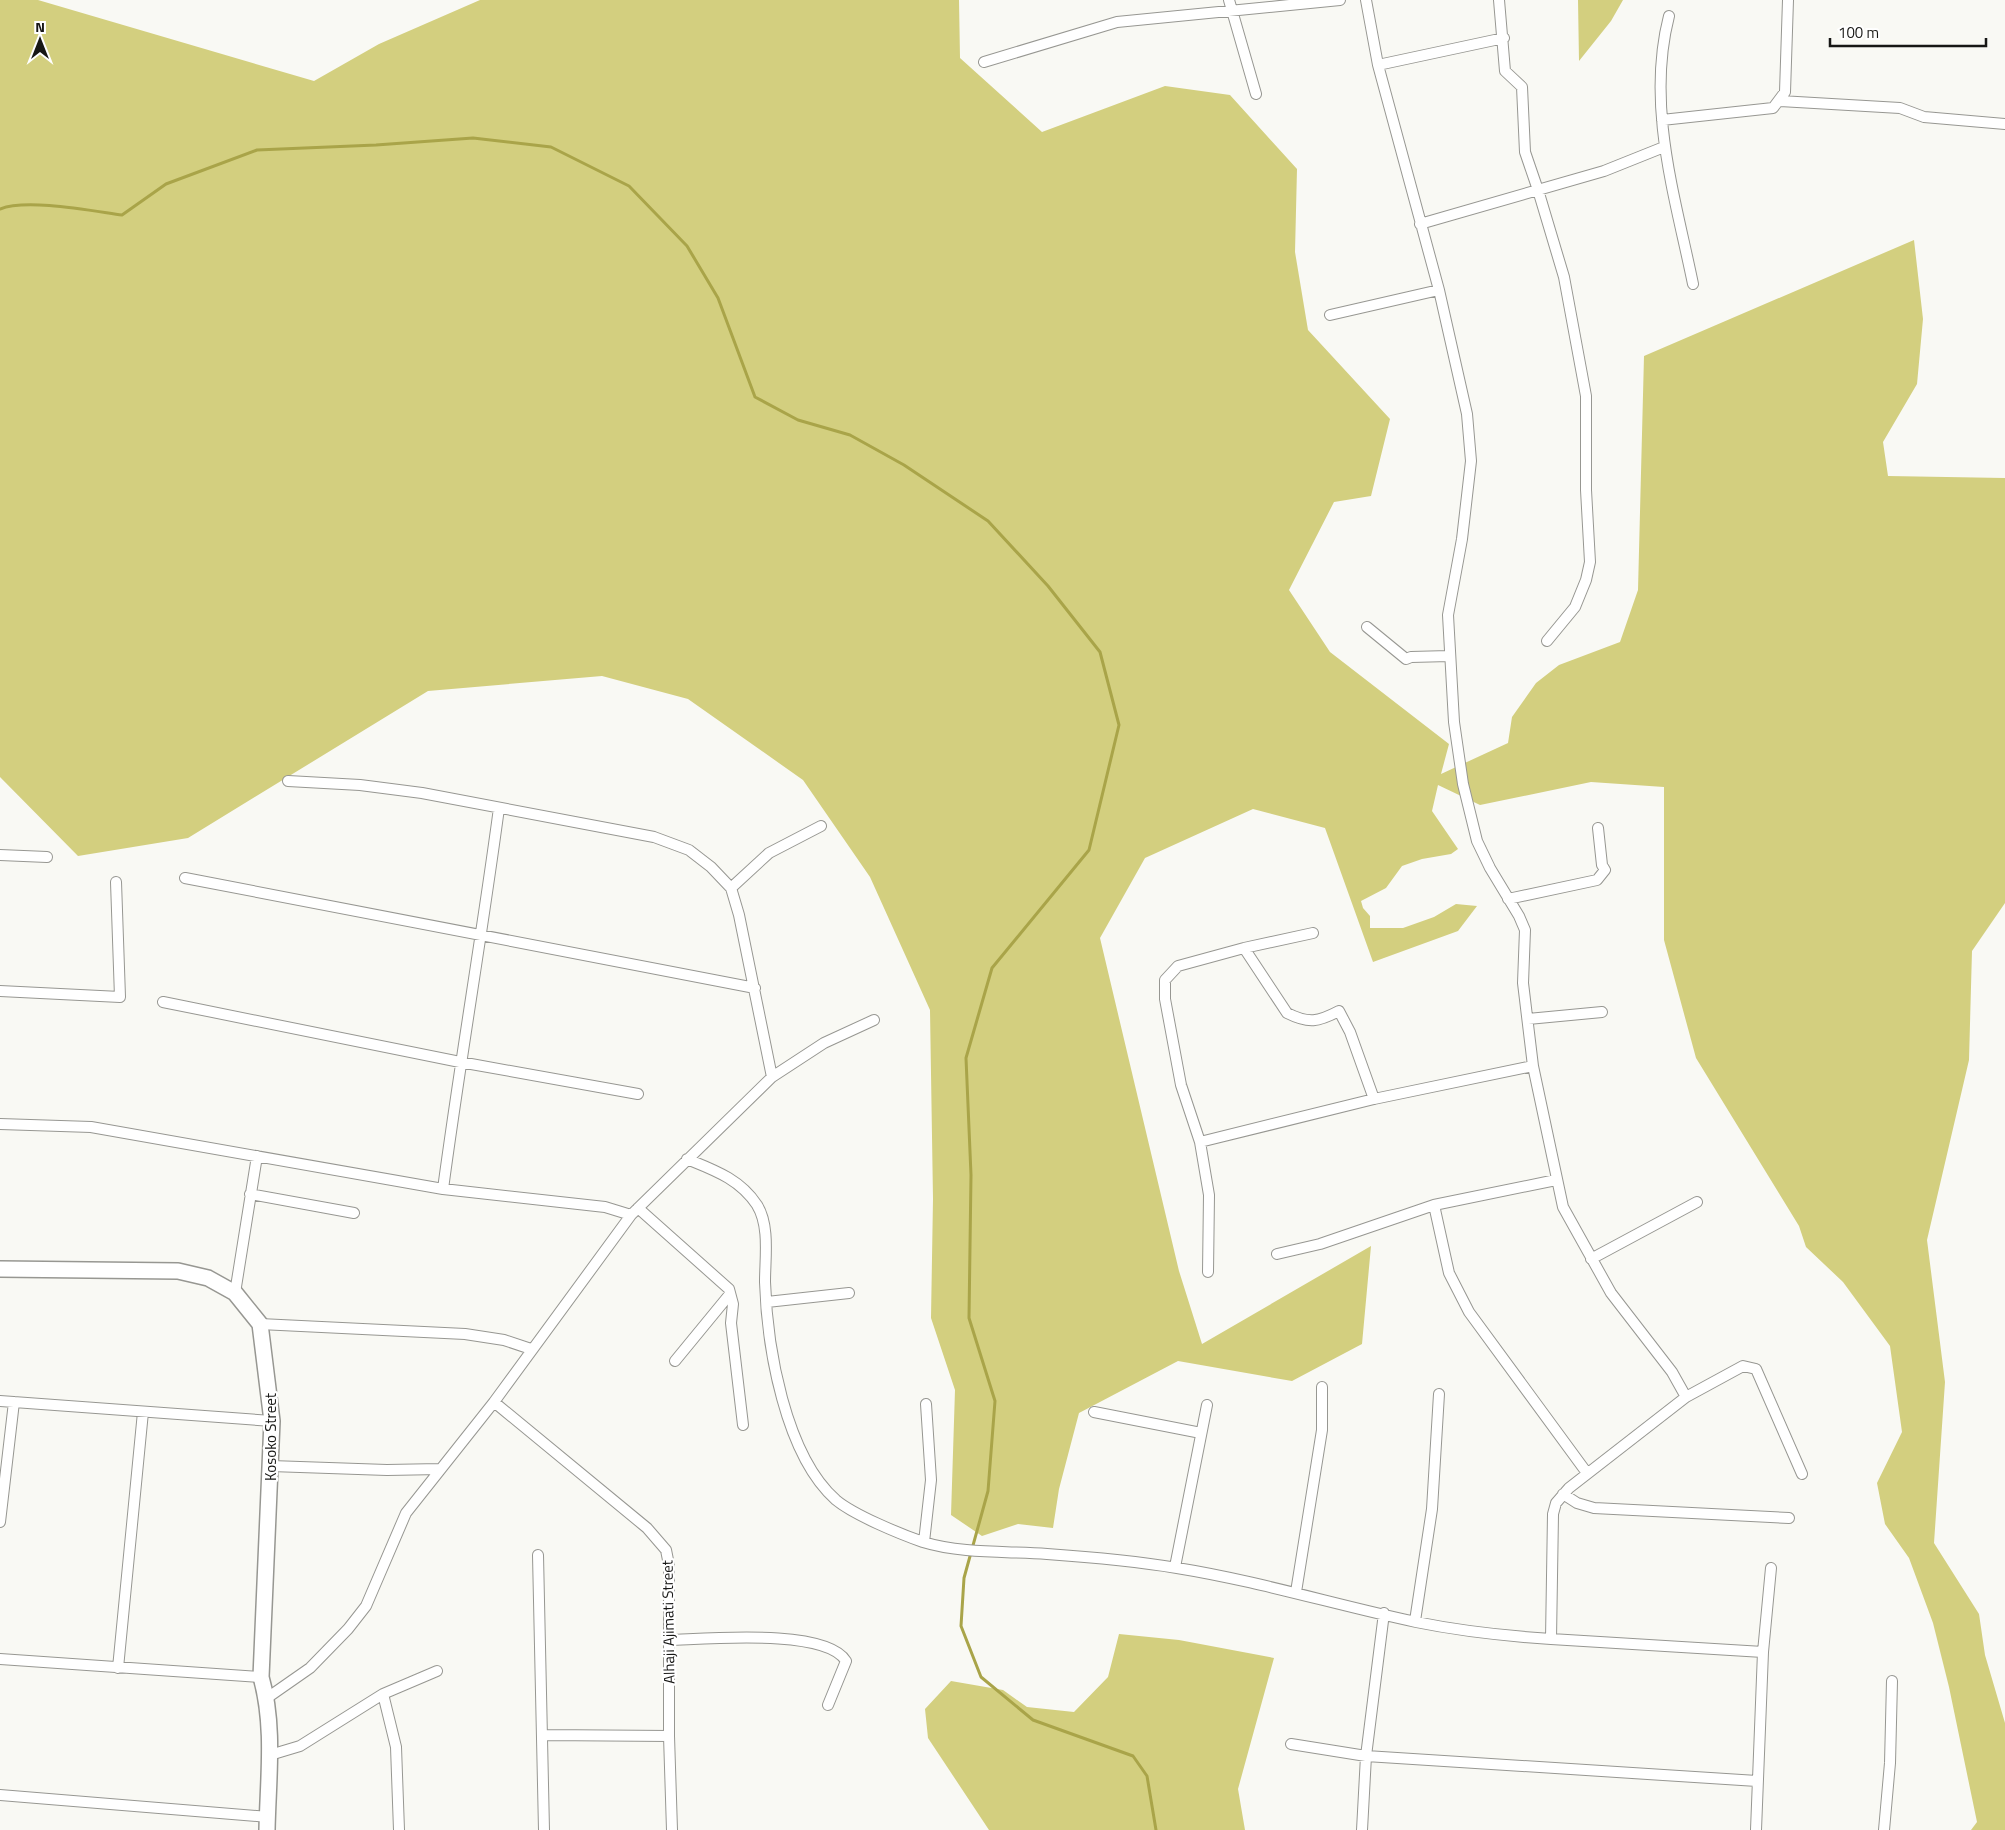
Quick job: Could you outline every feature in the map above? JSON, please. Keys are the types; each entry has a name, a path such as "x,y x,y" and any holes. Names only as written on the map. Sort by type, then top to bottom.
{"street":[{"path":"984,62 1117,22 1231,5 1340,0"},
{"path":"1366,0 1378,65 1439,290 1467,414 1471,461 1462,538 1448,615 1454,722 1463,784 1477,841 1519,916 1524,930 1523,983 1533,1066 1563,1208 1611,1293 1672,1372 1686,1397"},
{"path":"1499,0 1504,38 1505,71 1522,87 1524,152 1538,190 1564,277 1586,396 1586,490 1590,562 1586,580 1575,607 1547,641"},
{"path":"1662,120 1774,108 1780,101 1786,82 1788,0"},
{"path":"1231,5 1256,94"},
{"path":"1669,16 1660,62 1659,87 1664,147 1693,284"},
{"path":"1378,65 1504,38"},
{"path":"1780,101 1900,108 1924,117 2005,124"},
{"path":"1420,224 1604,171 1664,147"},
{"path":"1330,315 1439,290"},
{"path":"1367,627 1406,659 1411,656 1450,656"},
{"path":"288,781 360,785 422,793 654,837 689,850 711,867 731,888 755,988 772,1077"},
{"path":"443,1189 460,1062 482,937 499,808"},
{"path":"731,888 769,854 821,826"},
{"path":"1508,899 1597,880 1605,870 1602,865 1598,828"},
{"path":"0,856 47,857"},
{"path":"185,878 482,937 755,988"},
{"path":"0,991 120,996 116,882"},
{"path":"1208,1272 1209,1195 1200,1142 1181,1085 1164,999 1165,980 1178,966 1312,932"},
{"path":"1244,948 1287,1013 1298,1018 1319,1021 1338,1011 1350,1032 1374,1100"},
{"path":"163,1002 460,1062 638,1094"},
{"path":"1528,1019 1602,1012"},
{"path":"267,1698 310,1668 366,1606 406,1513 494,1402 635,1212 772,1077 824,1043 874,1020"},
{"path":"1200,1142 1374,1100 1533,1066"},
{"path":"0,1124 91,1127 443,1189 635,1212 729,1289 733,1304 731,1323 743,1425"},
{"path":"235,1293 257,1156"},
{"path":"687,1159 718,1171 742,1185 764,1218 766,1302 773,1356 785,1410 806,1458 820,1482 837,1500 857,1512 924,1542 954,1548 1047,1554 1175,1567 1296,1592 1415,1622 1510,1637 1763,1652"},
{"path":"1277,1254 1320,1244 1434,1205 1556,1180"},
{"path":"250,1194 354,1212"},
{"path":"1591,1260 1697,1202"},
{"path":"1434,1205 1449,1273 1469,1312 1587,1473"},
{"path":"0,1269 178,1271 208,1278 235,1293 260,1324 465,1334 504,1340 531,1350"},
{"path":"766,1302 849,1293"},
{"path":"675,1361 730,1294"},
{"name":"Kosoko Street","path":"260,1324 272,1420 261,1677 267,1698 270,1755 267,1824"},
{"path":"1551,1639 1553,1514 1556,1503 1563,1494 1587,1473 1686,1397 1743,1366 1756,1369 1802,1474"},
{"path":"1296,1592 1322,1430 1322,1387"},
{"path":"1415,1622 1432,1510 1439,1394"},
{"path":"0,1401 272,1420"},
{"path":"0,1522 14,1402"},
{"name":"Alhaji Ajimati Street","path":"494,1402 647,1528 666,1550 670,1565 669,1736 672,1830"},
{"path":"924,1542 931,1480 926,1404"},
{"path":"1175,1567 1207,1405"},
{"path":"118,1668 143,1412"},
{"path":"1094,1412 1202,1432"},
{"path":"271,1466 387,1470 440,1469"},
{"path":"1563,1494 1577,1502 1594,1508 1789,1518"},
{"path":"538,1554 544,1735 544,1830"},
{"path":"1756,1830 1763,1652 1771,1568"},
{"path":"1362,1830 1366,1756 1384,1613"},
{"path":"670,1640 767,1637 813,1643 832,1648 841,1653 846,1661 828,1705"},
{"path":"0,1659 261,1677"},
{"path":"270,1755 300,1746 383,1694 437,1671"},
{"path":"1884,1830 1890,1763 1892,1681"},
{"path":"383,1694 396,1747 399,1830"},
{"path":"544,1735 669,1736"},
{"path":"1290,1744 1366,1756 1757,1781"},
{"path":"0,1795 267,1824"}],"shaded area":[{"path":"0,0 38,0 314,81 379,44 480,0 959,0 960,58 1042,132 1165,86 1230,95 1297,169 1295,252 1308,330 1390,419 1371,496 1334,502 1289,590 1330,652 1449,744 1441,774 1508,743 1512,717 1536,683 1559,665 1620,642 1638,590 1644,356 1914,240 1923,319 1917,384 1883,442 1888,476 2005,478 2005,903 1972,951 1969,1060 1927,1240 1945,1382 1934,1543 1979,1614 1985,1655 2005,1723 2005,1830 1971,1830 1977,1822 1949,1687 1933,1623 1909,1558 1885,1524 1877,1483 1902,1432 1890,1346 1843,1282 1806,1247 1799,1226 1696,1058 1664,940 1664,787 1591,782 1480,805 1438,785 1432,811 1458,849 1451,854 1422,859 1402,866 1386,888 1361,901 1363,908 1370,916 1370,928 1403,928 1434,917 1456,904 1477,906 1458,931 1373,962 1325,828 1253,809 1145,858 1100,938 1179,1271 1202,1344 1371,1246 1362,1344 1292,1381 1178,1361 1079,1413 1059,1489 1053,1528 1018,1524 982,1536 951,1515 955,1390 931,1318 933,1199 930,1010 870,877 803,780 688,699 602,676 428,691 188,838 78,856 0,777"},
{"path":"1578,0 1623,0 1611,21 1579,61"},
{"path":"1119,1634 1179,1640 1274,1658 1238,1789 1245,1830 989,1830 928,1738 925,1709 951,1681 1003,1690 1027,1707 1074,1712 1108,1677"}],"waterway":[{"path":"0,209 12,206 42,205 122,215 166,184 257,150 376,145 473,138 551,147 629,186 687,246 718,298 755,397 798,420 850,435 904,465 988,521 1048,586 1100,652 1119,725 1089,850 992,968 966,1058 971,1175 969,1318 995,1401 988,1491 964,1578 961,1626 981,1677 1033,1720 1133,1756 1147,1776 1156,1830"}]}
